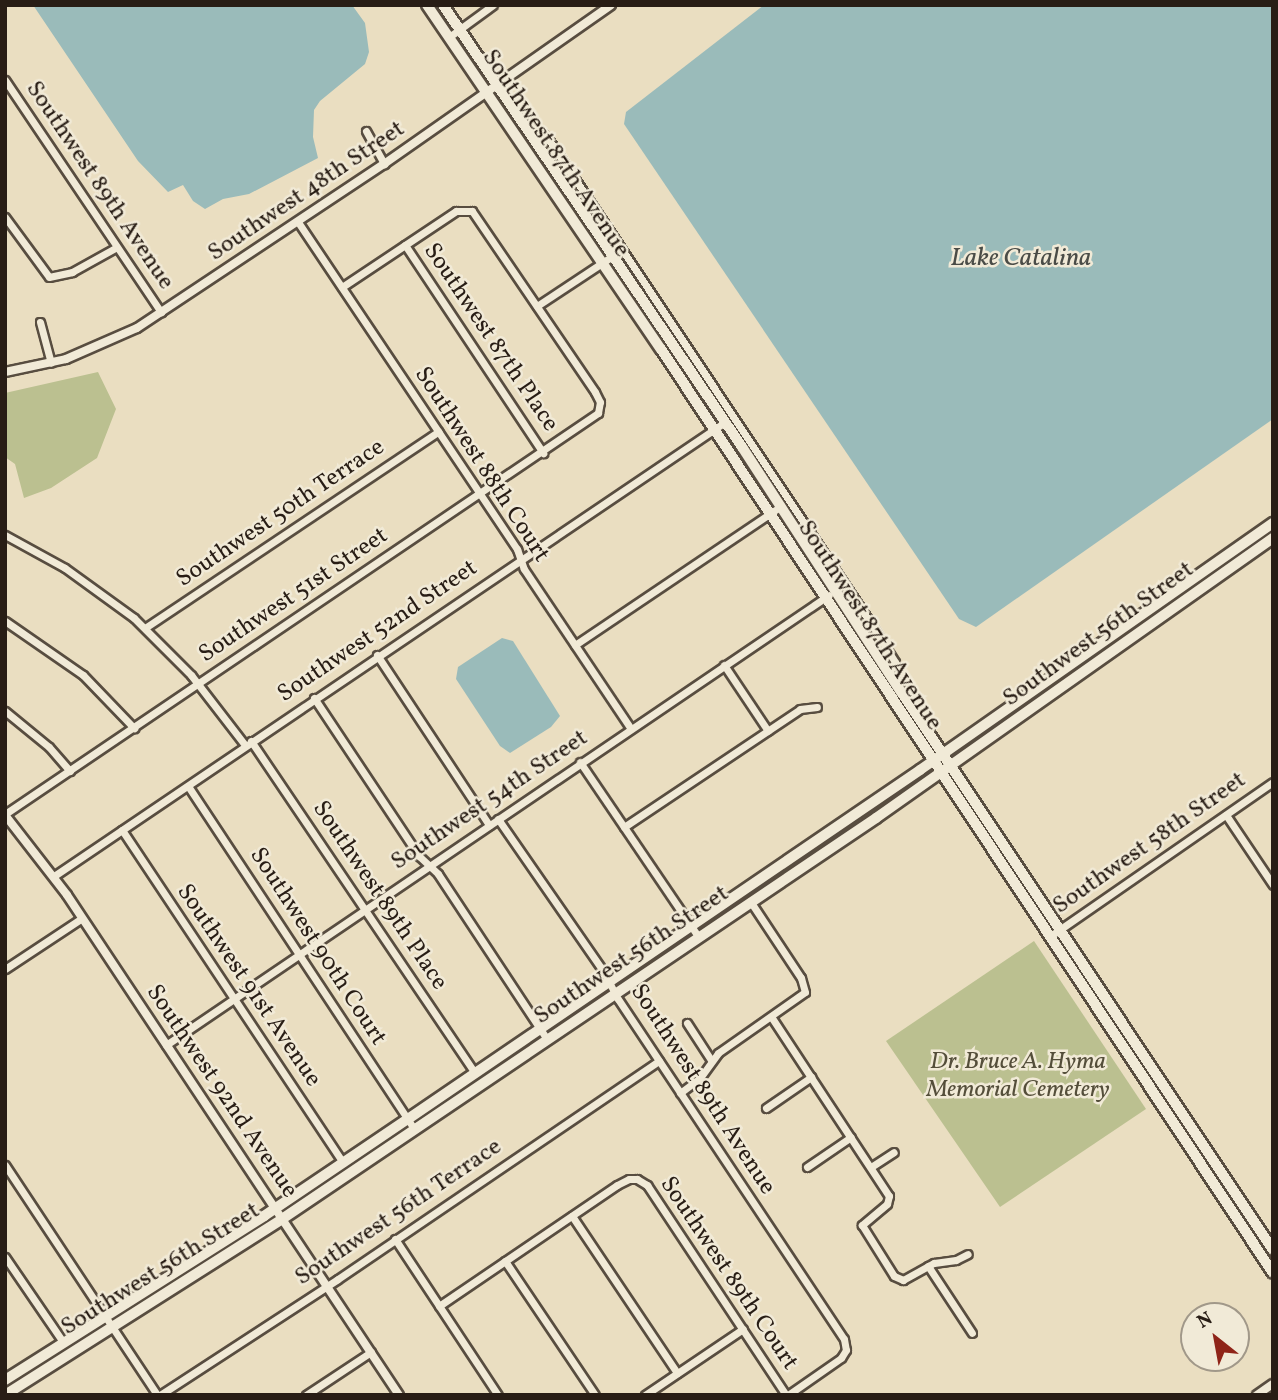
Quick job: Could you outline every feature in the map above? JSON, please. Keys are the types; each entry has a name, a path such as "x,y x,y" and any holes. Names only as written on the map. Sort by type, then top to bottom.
{"main road":[{"name":"Southwest 87th Avenue","path":"427,5 662,349 1273,1273"},
{"name":"Southwest 87th Avenue","path":"443,5 614,255 676,339 725,422 837,589 942,754 1271,1247"},
{"path":"662,349 676,339"},
{"name":"Southwest 56th Street","path":"5,1380 275,1209 691,927 1273,523"},
{"name":"Southwest 56th Street","path":"5,1395 282,1219 940,773 1273,538"},
{"path":"1137,617 1144,627"},
{"path":"871,667 883,674 889,673"},
{"path":"1106,1023 1117,1016"},
{"path":"1144,1080 1155,1073"},
{"path":"1162,1106 1172,1099"},
{"path":"1196,1158 1207,1151"},
{"path":"1258,1251 1271,1247"}],"street":[{"path":"449,37 493,5"},
{"name":"Southwest 48th Street","path":"5,372 51,363 110,342 161,312 499,86 611,5"},
{"name":"Southwest 89th Avenue","path":"5,80 161,312"},
{"path":"366,131 384,164"},
{"name":"Southwest 87th Avenue","path":"532,132 543,134 549,140 676,339 893,658 895,665 889,673"},
{"path":"342,288 456,211 467,209 480,219 537,306 614,255"},
{"path":"5,218 42,272 52,278 72,272 117,247"},
{"name":"Southwest 88th Court","path":"298,222 480,494 631,729"},
{"name":"Southwest 87th Place","path":"405,245 543,453"},
{"name":"Southwest 51st Street","path":"5,814 591,420 600,408 595,392 537,306"},
{"path":"40,322 51,363"},
{"name":"Southwest 52nd Street","path":"54,876 725,422"},
{"name":"Southwest 50th Terrace","path":"145,628 438,432"},
{"path":"575,645 781,506"},
{"name":"Southwest 89th Place","path":"5,536 65,568 145,628 198,684 248,743 475,1073"},
{"name":"Southwest 54th Street","path":"166,1045 837,589"},
{"path":"5,621 77,670 112,702 134,728"},
{"path":"377,655 489,825"},
{"path":"724,665 768,731"},
{"path":"314,698 412,846 438,874 547,1039"},
{"path":"624,827 800,709 817,707"},
{"path":"5,711 49,747 70,771"},
{"path":"580,762 698,936"},
{"name":"Southwest 58th Street","path":"1049,937 1273,782"},
{"name":"Southwest 90th Court","path":"188,786 414,1129"},
{"name":"Southwest 92nd Avenue","path":"5,814 54,876 399,1395"},
{"path":"1226,815 1273,885"},
{"name":"Southwest 89th Avenue","path":"498,819 609,982 840,1333 846,1350 837,1361 787,1395"},
{"name":"Southwest 91st Avenue","path":"122,830 343,1163"},
{"path":"680,1093 700,1078 711,1060 805,992 803,981 750,901"},
{"path":"5,969 82,918"},
{"path":"772,1018 890,1199 863,1223 865,1233 899,1280 928,1266 956,1260 968,1254"},
{"path":"687,1023 711,1060"},
{"name":"Southwest 56th Terrace","path":"158,1395 327,1286 659,1061"},
{"path":"766,1108 811,1077"},
{"path":"807,1167 851,1138"},
{"path":"871,1167 894,1152"},
{"path":"5,1165 158,1395"},
{"name":"Southwest 89th Court","path":"572,1216 624,1181 635,1178 647,1185 787,1395"},
{"path":"439,1306 572,1216 677,1373"},
{"path":"395,1240 499,1395"},
{"path":"5,1257 63,1342"},
{"path":"505,1261 595,1395"},
{"path":"928,1266 972,1333"},
{"path":"645,1395 743,1329"},
{"path":"306,1395 371,1352"},
{"path":"1257,1395 1273,1384"}],"green space":[{"path":"98,372 116,409 97,458 51,488 24,498 15,464 5,457 5,393"},
{"name":"Dr. Bruce A. Hyma Memorial Cemetery","path":"1034,941 1146,1109 1000,1207 886,1041"}],"water":[{"path":"33,5 352,5 365,23 369,52 365,64 320,101 314,110 313,137 318,158 249,194 223,199 205,209 193,201 183,185 168,192 138,161"},
{"name":"Lake Catalina","path":"764,5 1273,5 1273,419 976,627 959,619 624,124 626,112"},
{"path":"502,638 513,641 560,716 551,727 510,753 500,746 456,679 458,667"}]}
